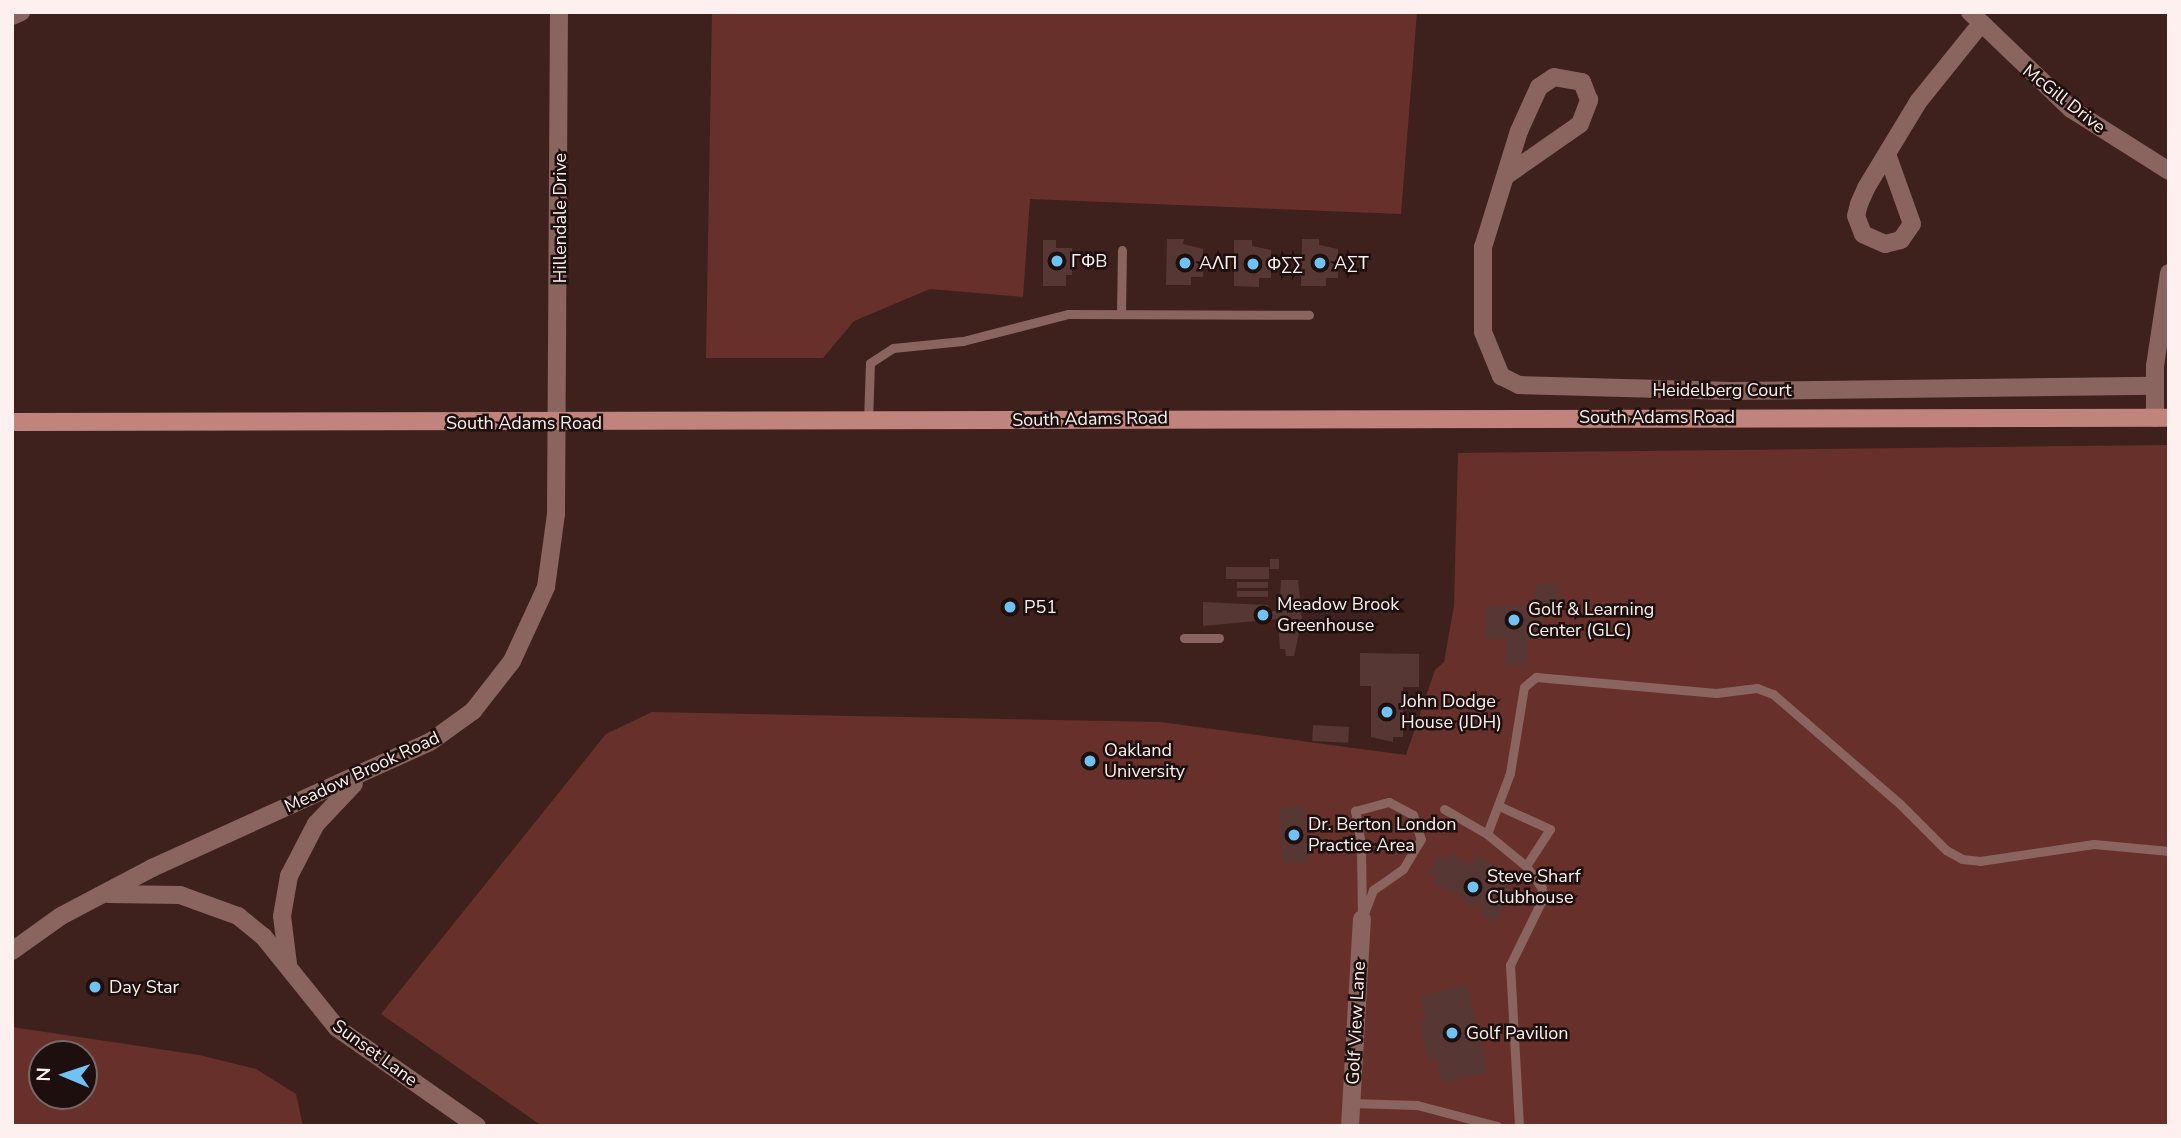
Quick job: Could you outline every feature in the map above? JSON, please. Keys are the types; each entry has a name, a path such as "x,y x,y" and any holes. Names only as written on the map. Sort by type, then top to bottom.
{"main road":[{"name":"South Adams Road","path":"12,422 559,424 1308,417 2162,418"}],"street":[{"path":"12,16 21,12"},
{"name":"Hillendale Drive","path":"559,12 559,424"},
{"path":"1887,154 1912,224 1901,240 1885,244 1863,234 1856,216 1887,154 1975,18"},
{"name":"McGill Drive","path":"1975,18 2071,109 2169,171"},
{"name":"Heidelberg Court","path":"1507,175 1580,124 1589,100 1582,82 1554,77 1539,87 1519,131 1483,247 1480,289 1490,358 1501,376 1519,385 1732,391 2155,386"},
{"path":"2162,418 2155,386 2169,273"},
{"name":"Meadow Brook Road","path":"12,951 94,897 371,771 430,742 473,711 524,641 538,612 551,562 559,424"},
{"name":"Sunset Lane","path":"288,965 282,916 294,865 316,824 371,771"},
{"name":"Sunset Lane","path":"94,897 162,893 209,903 251,926 288,965 317,1009 337,1028 477,1126"},
{"name":"Golf View Lane","path":"1350,1126 1362,919"}],"lane":[{"path":"1121,313 1122,250"},
{"path":"868,422 868,368 883,351 963,341 1056,316 1121,313 1309,315"},
{"path":"1184,638 1219,638"},
{"path":"1488,834 1510,773 1524,687 1536,677 1716,693 1758,688 1784,700 1824,742 1900,804 1954,856 1980,861 2094,844 2169,851"},
{"path":"1389,802 1413,815 1421,839 1403,869 1373,890 1362,919 1361,844 1355,811 1389,802"},
{"path":"1499,806 1550,829 1526,866"},
{"path":"1444,809 1488,834 1526,866 1543,895 1510,965 1519,1126"},
{"path":"1352,1103 1417,1105 1497,1126"}],"shaded area":[{"path":"712,12 1417,12 1401,214 1030,199 1023,297 930,289 854,321 823,358 706,358"},
{"name":"Oakland University","path":"2169,445 2169,1126 542,1126 381,1014 606,734 652,712 1160,722 1406,755 1435,670 1444,662 1454,606 1458,453"},
{"path":"12,1027 199,1055 256,1069 296,1094 303,1126 12,1126"}],"building":[{"name":"AΛΠ","path":"1167,239 1184,239 1183,244 1203,249 1203,277 1191,277 1191,285 1166,285"},
{"name":"AΣΤ","path":"1302,239 1319,239 1319,245 1338,249 1338,278 1326,278 1326,286 1301,286"},
{"name":"ΓΦB","path":"1043,240 1056,240 1056,248 1072,248 1072,275 1066,275 1066,286 1043,286"},
{"name":"ΦΣΣ","path":"1234,240 1252,240 1252,246 1271,250 1271,278 1259,278 1259,287 1234,286"},
{"path":"1270,559 1279,559 1279,569 1270,569"},
{"path":"1226,567 1269,567 1269,579 1226,579"},
{"name":"Meadow Brook Greenhouse","path":"1281,580 1298,580 1302,619 1294,656 1286,656 1285,649 1280,649 1278,619 1203,626 1203,602 1268,605 1268,611 1279,611"},
{"path":"1237,582 1268,582 1268,588 1237,588"},
{"name":"Golf & Learning Center (GLC)","path":"1536,584 1558,584 1557,607 1543,606 1542,639 1528,639 1527,665 1505,665 1506,639 1488,639 1485,634 1486,606 1535,606"},
{"path":"1237,591 1268,591 1268,597 1237,597"},
{"name":"John Dodge House (JDH)","path":"1360,653 1419,654 1419,687 1403,687 1403,737 1393,737 1393,742 1371,737 1371,686 1360,686"},
{"path":"1313,725 1349,727 1348,743 1312,741"},
{"name":"Dr. Berton London Practice Area","path":"1305,806 1309,862 1283,864 1279,808"},
{"name":"Steve Sharf Clubhouse","path":"1451,853 1470,865 1476,855 1503,871 1498,881 1514,891 1495,922 1479,912 1482,907 1477,904 1474,908 1460,900 1463,896 1433,884 1437,878 1428,873 1439,855 1447,860"},
{"name":"Golf Pavilion","path":"1467,984 1488,1072 1442,1083 1436,1058 1428,1060 1419,1021 1426,1019 1421,996"}],"place":[{"name":"ΓΦB","path":"1057,261"},
{"name":"AΛΠ","path":"1185,263"},
{"name":"AΣΤ","path":"1320,263"},
{"name":"ΦΣΣ","path":"1253,264"},
{"name":"P51","path":"1010,607"},
{"name":"Meadow Brook Greenhouse","path":"1263,615"},
{"name":"Golf & Learning Center (GLC)","path":"1514,620"},
{"name":"John Dodge House (JDH)","path":"1387,712"},
{"name":"Oakland University","path":"1090,761"},
{"name":"Dr. Berton London Practice Area","path":"1294,835"},
{"name":"Steve Sharf Clubhouse","path":"1473,887"},
{"name":"Day Star","path":"95,987"},
{"name":"Golf Pavilion","path":"1452,1033"}]}
